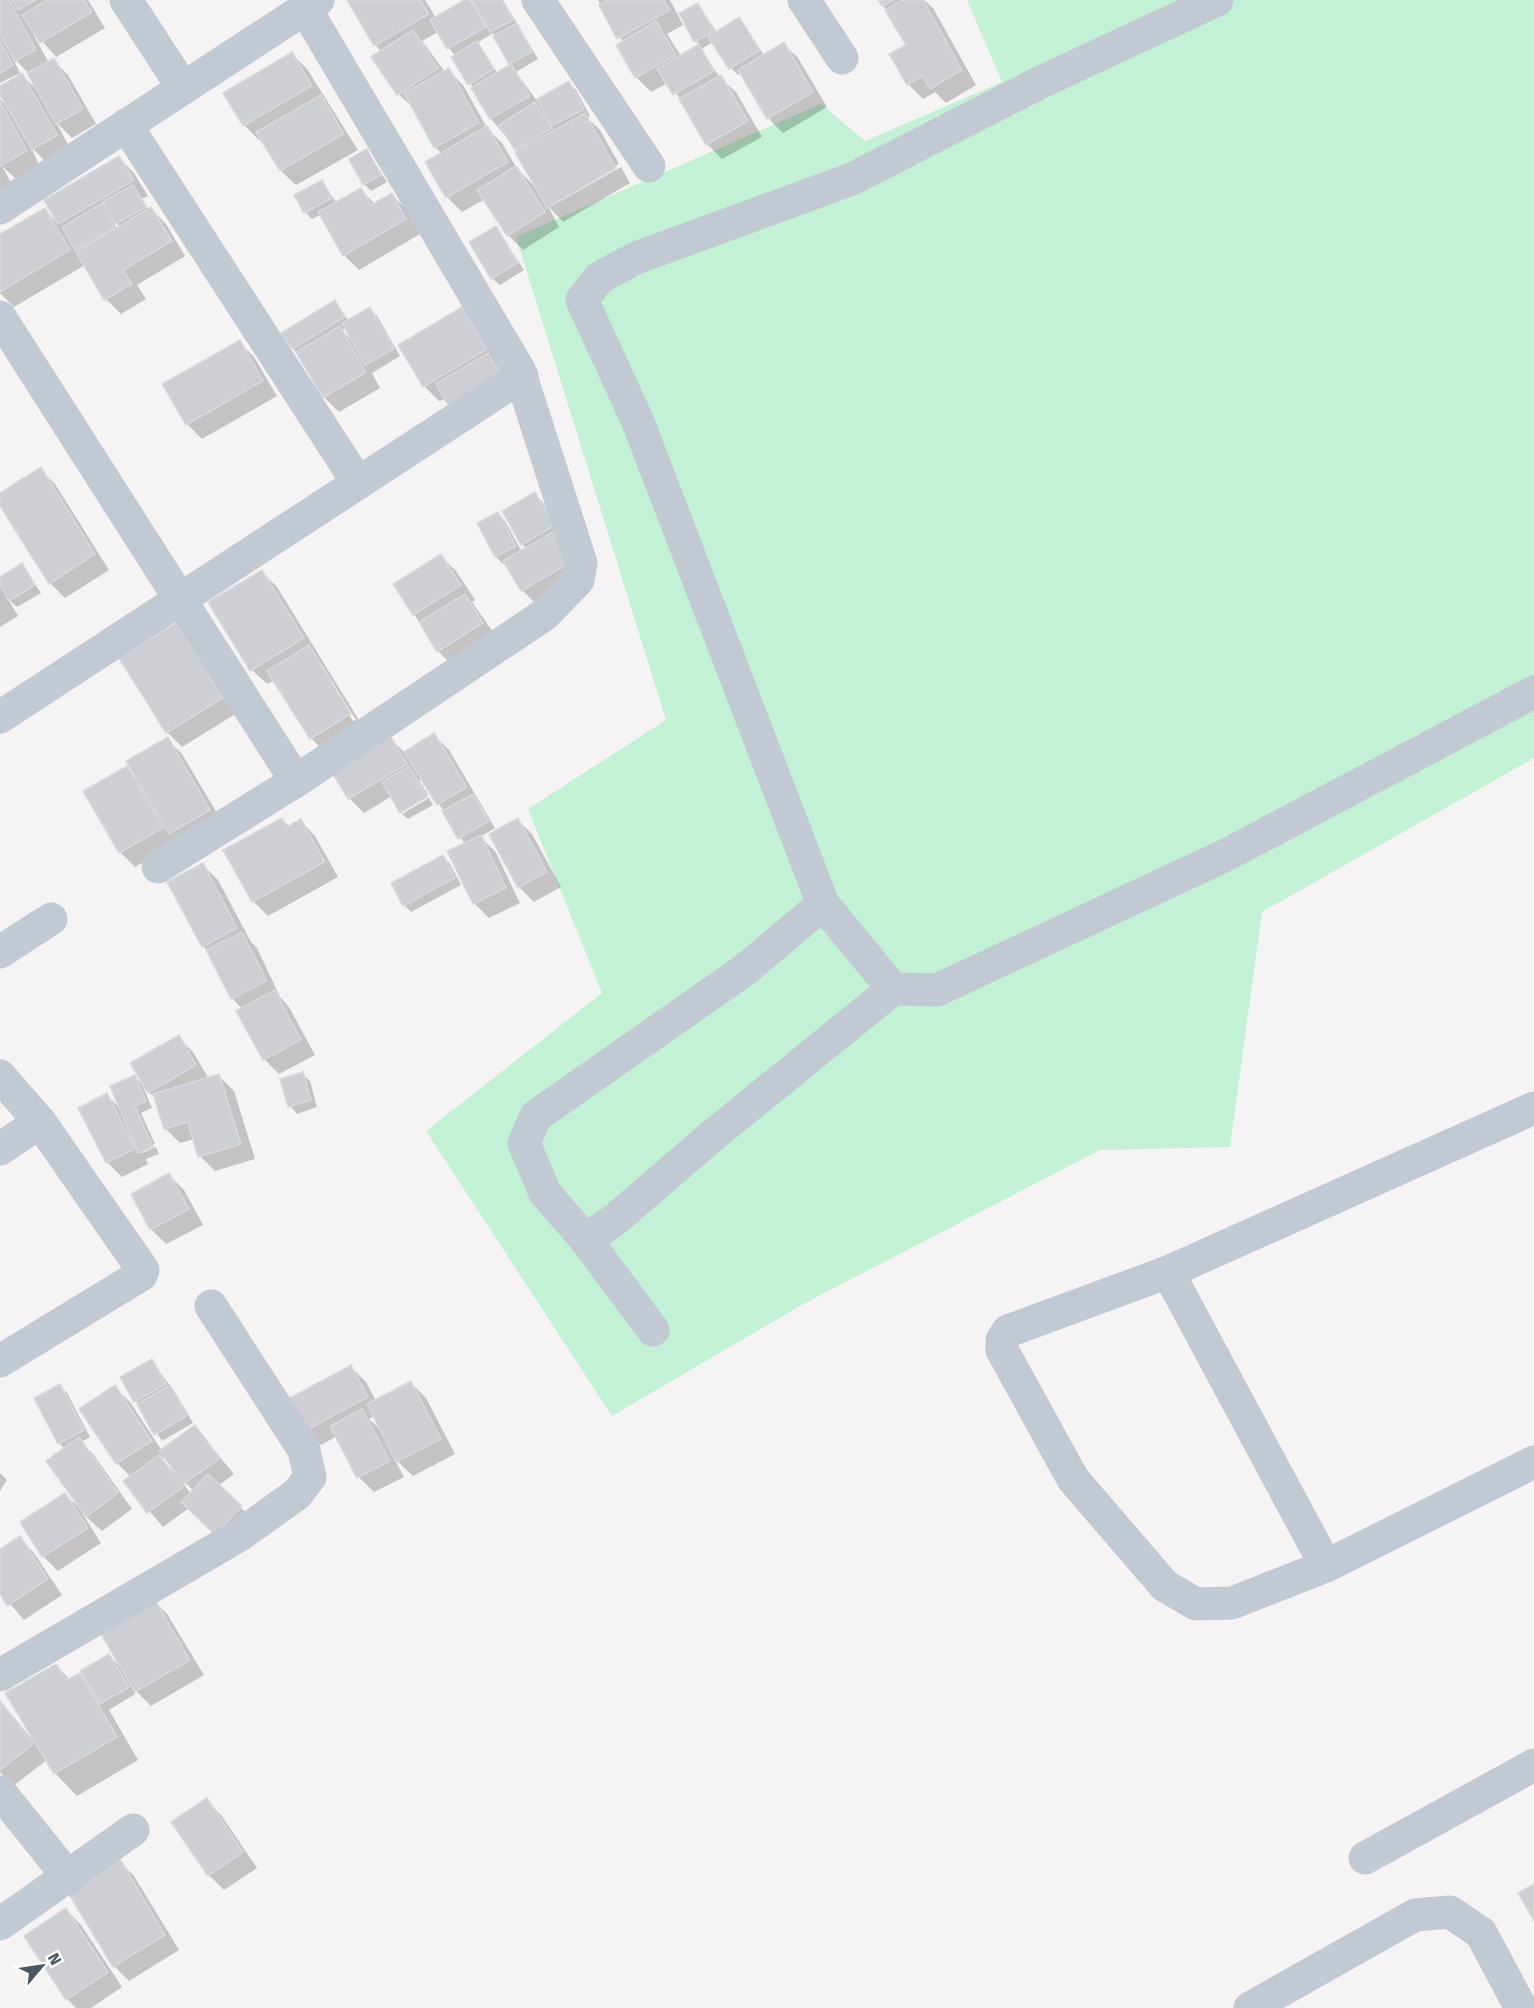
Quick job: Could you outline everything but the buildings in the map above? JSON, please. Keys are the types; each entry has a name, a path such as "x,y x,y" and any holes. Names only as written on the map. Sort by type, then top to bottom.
{"street":[{"path":"126,0 183,88"},
{"path":"538,0 649,166"},
{"path":"804,0 842,58"},
{"path":"893,988 823,903 638,422 582,300 599,278 636,258 852,179 1041,82 1217,0"},
{"path":"0,208 312,4 522,376 581,564 578,580 544,615 296,781 158,867"},
{"path":"126,125 358,483"},
{"path":"0,317 296,781"},
{"path":"1,714 522,376"},
{"path":"586,1240 617,1218 720,1129 893,988 937,990 982,971 1226,855 1534,692"},
{"path":"653,1330 586,1240 545,1193 524,1143 536,1116 746,969 823,903"},
{"path":"0,952 51,919"},
{"path":"0,1076 40,1122 143,1270 141,1275 0,1361"},
{"path":"1534,1108 1168,1272 1008,1331 1002,1340 1002,1350 1073,1479 1165,1586 1196,1604 1232,1603 1326,1566 1534,1462"},
{"path":"0,1149 40,1122"},
{"path":"1168,1272 1326,1566"},
{"path":"0,1675 240,1535 297,1494 310,1477 304,1450 211,1306"},
{"path":"1365,1858 1534,1765"},
{"path":"2,1799 69,1878"},
{"path":"0,1924 69,1878 134,1830"},
{"path":"1250,2008 1415,1914 1450,1912 1481,1933 1521,2008"}],"green space":[{"path":"967,0 1534,0 1534,758 1262,912 1230,1147 1100,1150 805,1303 612,1416 426,1131 602,993 528,809 666,720 516,237 821,104 865,141 1002,82"}]}
